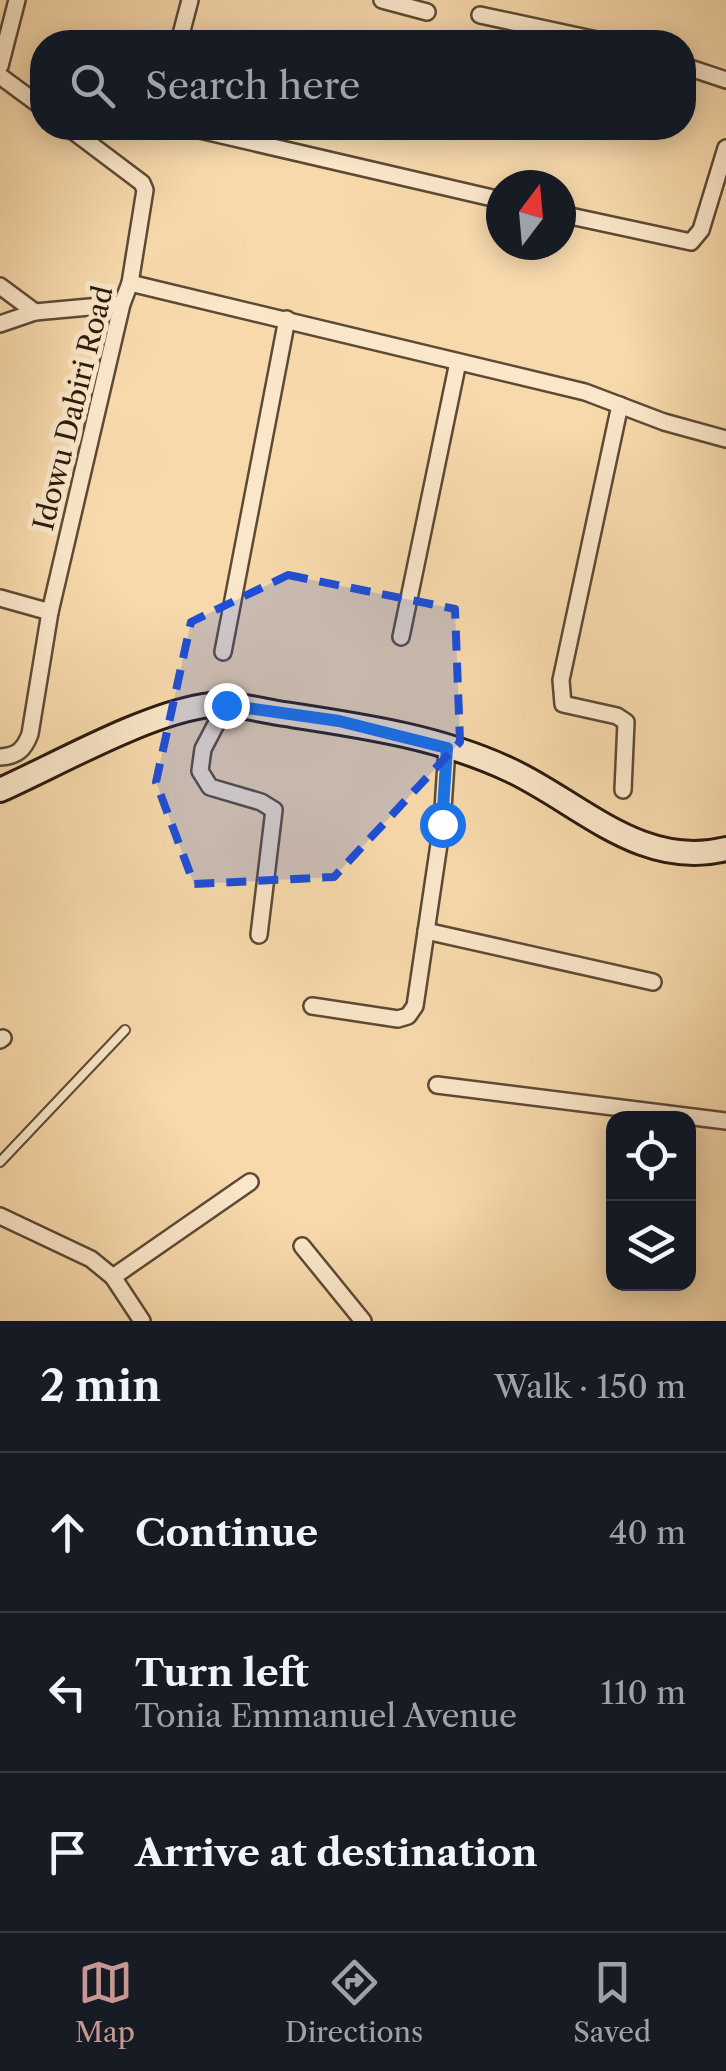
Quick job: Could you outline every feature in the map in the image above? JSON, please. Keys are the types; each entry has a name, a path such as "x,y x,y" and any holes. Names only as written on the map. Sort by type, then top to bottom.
{"street":[{"path":"0,66 18,0"},
{"path":"182,30 190,0"},
{"path":"382,0 427,12"},
{"path":"480,15 550,30"},
{"path":"696,70 726,80"},
{"path":"0,76 30,98"},
{"name":"Idowu Dabiri Road","path":"0,757 16,754 26,746 30,734 50,612 130,283 145,187 84,140"},
{"path":"243,140 486,197"},
{"path":"576,218 691,242 702,230 726,148"},
{"path":"130,283 585,392 664,422 726,439"},
{"path":"0,286 35,312"},
{"path":"0,324 35,312 122,304"},
{"path":"223,652 287,319"},
{"path":"401,637 458,362"},
{"path":"620,404 560,680 563,704 617,716 626,722 624,790"},
{"path":"0,598 50,612"},
{"path":"226,705 204,749 200,771 210,787 261,802 274,810 260,935"},
{"path":"0,790 149,723 203,706 226,705 339,721 447,748 514,772 626,839 668,850 726,849"},
{"path":"312,1006 398,1019 408,1016 414,1006 442,824 447,748"},
{"path":"426,931 653,982"},
{"path":"437,1085 726,1121"},
{"path":"113,1277 250,1182"},
{"path":"0,1216 91,1259 113,1277 142,1321"},
{"path":"302,1246 363,1321"}],"lane":[{"path":"0,1162 125,1030"}],"highlighted area":[{"path":"288,575 455,609 460,742 334,877 194,884 156,782 191,622"}],"route":[{"path":"226,705 339,721 447,748 442,824"}]}
